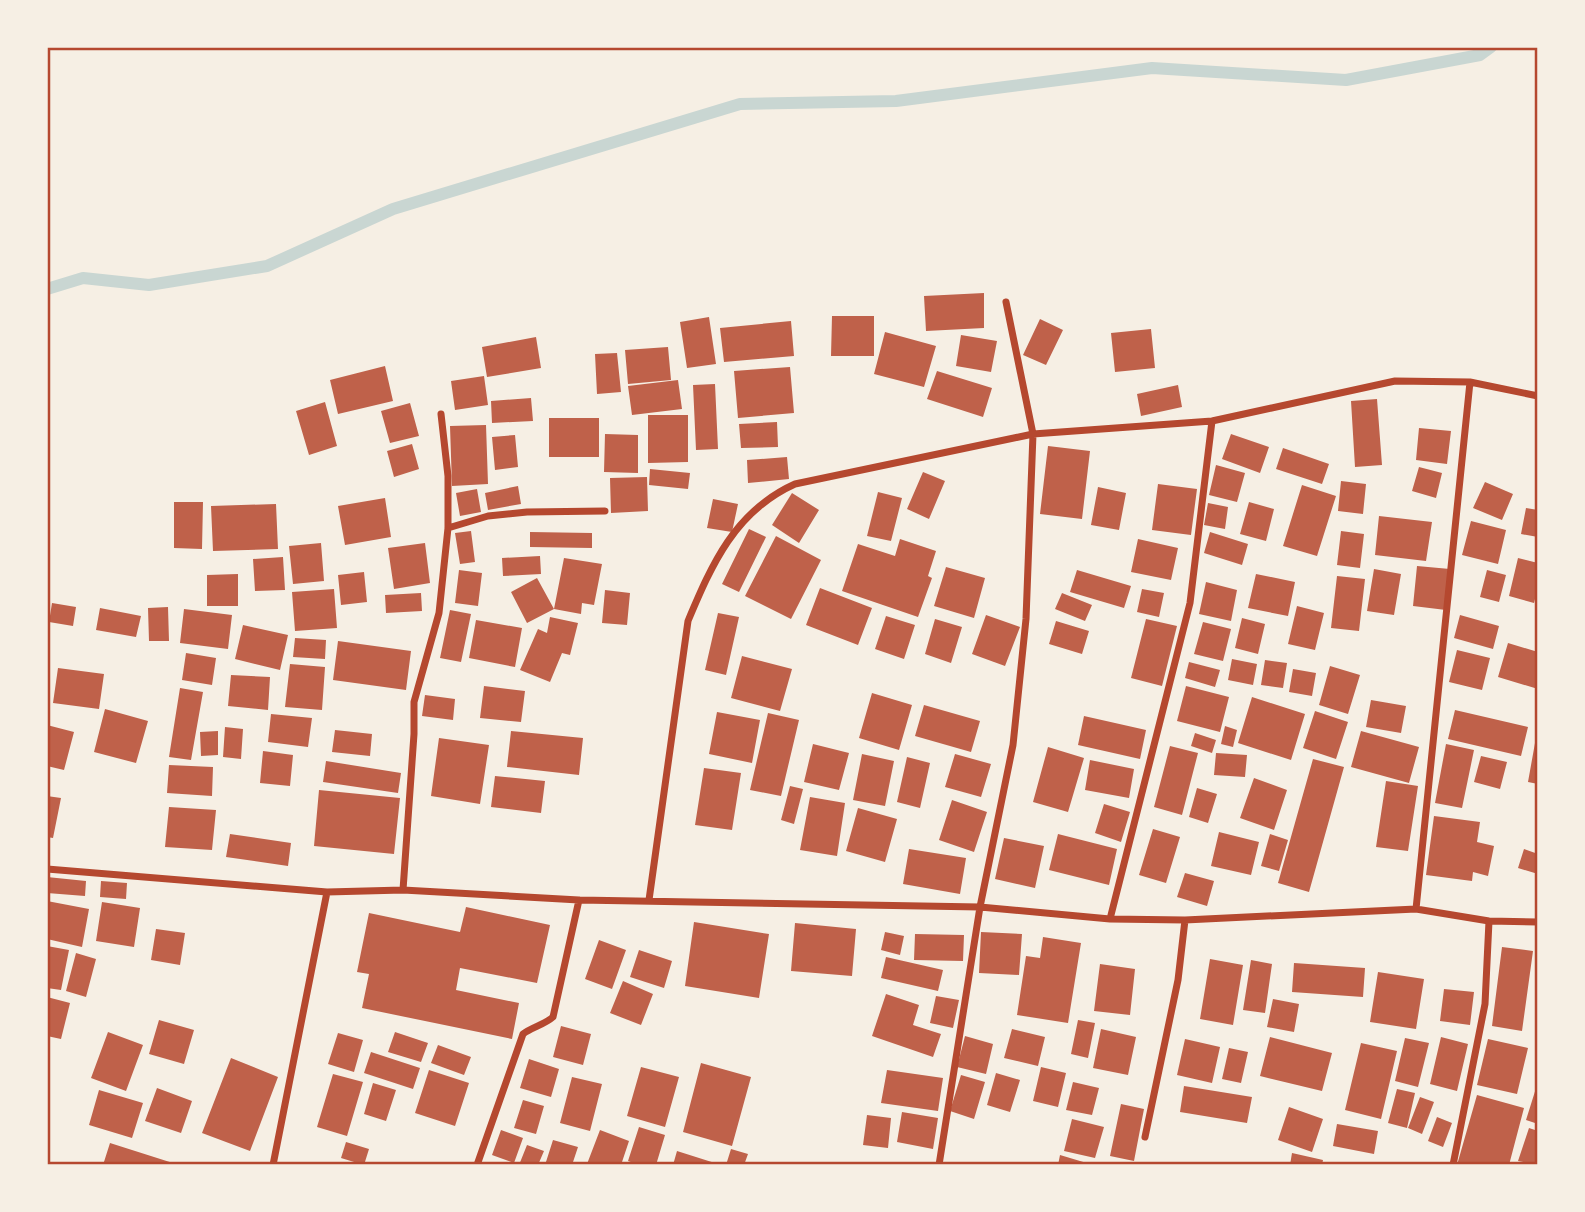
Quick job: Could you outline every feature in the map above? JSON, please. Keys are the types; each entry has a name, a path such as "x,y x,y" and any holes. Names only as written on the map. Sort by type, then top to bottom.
{"street":[{"path":"939,1165 980,907 1013,745 1026,619 1033,434 1006,302"},
{"path":"649,900 688,621 705,580 727,542 751,511 773,494 795,484 1033,434 1212,421 1395,381 1470,382 1538,396"},
{"path":"1416,909 1470,382"},
{"path":"403,890 414,702 439,613 449,528 448,476 441,414"},
{"path":"1110,919 1190,603 1212,421"},
{"path":"449,528 488,516 527,512 605,511"},
{"path":"47,869 327,892 403,890 579,900 980,907 1110,919 1185,920 1416,909 1489,921 1538,922"},
{"path":"273,1165 327,892"},
{"path":"477,1165 523,1034 553,1017 579,900"},
{"path":"1145,1137 1178,980 1185,920"},
{"path":"1453,1165 1485,1004 1489,921"}],"building":[{"path":"984,293 984,328 926,331 924,296"},
{"path":"832,316 874,316 874,356 831,356"},
{"path":"709,317 716,364 687,368 680,322"},
{"path":"1040,319 1063,330 1046,365 1023,355"},
{"path":"791,321 794,356 724,362 720,328"},
{"path":"1151,329 1155,368 1115,372 1111,333"},
{"path":"885,332 936,346 924,387 874,374"},
{"path":"961,335 997,341 991,372 956,366"},
{"path":"536,337 541,368 487,377 482,347"},
{"path":"668,347 671,380 628,384 625,350"},
{"path":"617,353 621,392 597,394 595,354"},
{"path":"385,366 393,401 338,414 330,380"},
{"path":"790,367 794,413 738,418 734,371"},
{"path":"937,371 992,388 983,417 927,399"},
{"path":"484,376 488,405 455,410 451,381"},
{"path":"678,380 682,409 632,415 628,386"},
{"path":"715,384 718,449 696,450 693,385"},
{"path":"1178,385 1182,407 1141,416 1137,394"},
{"path":"531,398 533,421 492,423 491,401"},
{"path":"1377,399 1382,465 1355,467 1351,401"},
{"path":"325,402 337,446 309,455 296,411"},
{"path":"410,403 419,436 390,443 381,411"},
{"path":"648,415 688,415 688,462 648,463"},
{"path":"549,418 599,418 599,457 549,457"},
{"path":"777,422 778,447 741,448 739,424"},
{"path":"486,425 488,484 452,486 450,426"},
{"path":"1419,428 1451,431 1447,464 1416,460"},
{"path":"605,434 638,435 638,473 604,472"},
{"path":"1231,434 1269,447 1260,473 1222,459"},
{"path":"515,435 518,467 495,470 492,437"},
{"path":"412,444 419,469 394,477 387,451"},
{"path":"1048,446 1090,451 1082,519 1040,514"},
{"path":"1283,448 1329,464 1322,484 1276,469"},
{"path":"787,457 789,479 748,483 747,460"},
{"path":"1216,465 1245,473 1237,502 1209,495"},
{"path":"1419,467 1442,473 1436,498 1412,491"},
{"path":"650,469 690,473 688,489 649,485"},
{"path":"923,472 945,481 929,519 907,509"},
{"path":"647,477 648,511 611,513 610,478"},
{"path":"1341,481 1366,484 1363,514 1338,511"},
{"path":"1485,482 1513,494 1502,520 1473,508"},
{"path":"1158,484 1197,489 1191,535 1152,530"},
{"path":"1302,485 1336,496 1317,556 1283,546"},
{"path":"518,486 521,504 488,510 485,493"},
{"path":"1098,487 1126,493 1119,530 1091,525"},
{"path":"477,489 481,512 460,516 456,493"},
{"path":"878,492 902,498 891,541 867,536"},
{"path":"792,493 819,510 799,543 772,525"},
{"path":"385,498 391,537 345,545 338,506"},
{"path":"713,499 738,504 732,532 707,528"},
{"path":"174,502 203,502 202,549 174,548"},
{"path":"1249,502 1274,509 1266,541 1240,534"},
{"path":"1208,503 1228,507 1225,529 1204,525"},
{"path":"276,504 278,549 213,551 211,506"},
{"path":"1526,508 1538,510 1538,537 1521,534"},
{"path":"1379,516 1432,522 1426,561 1375,555"},
{"path":"1471,521 1506,530 1498,564 1462,555"},
{"path":"749,529 766,537 739,592 722,584"},
{"path":"471,531 475,562 460,564 455,533"},
{"path":"1341,531 1364,534 1360,568 1337,565"},
{"path":"530,532 592,533 592,548 530,547"},
{"path":"1210,532 1248,544 1242,565 1204,553"},
{"path":"776,536 821,560 791,619 745,596"},
{"path":"900,539 936,551 928,576 932,578 918,617 842,591 858,544 895,556"},
{"path":"1138,539 1178,548 1171,580 1131,572"},
{"path":"321,543 324,581 293,584 289,546"},
{"path":"425,543 430,583 394,589 388,548"},
{"path":"540,556 541,574 503,576 502,558"},
{"path":"283,557 285,590 255,591 253,559"},
{"path":"564,558 602,564 594,605 582,603 581,614 554,609"},
{"path":"1518,558 1538,563 1538,587 1534,603 1509,596"},
{"path":"1417,566 1450,569 1446,610 1413,606"},
{"path":"946,567 985,578 974,618 934,606"},
{"path":"1374,569 1401,574 1394,615 1367,611"},
{"path":"459,570 482,573 478,606 455,603"},
{"path":"1077,570 1131,586 1124,608 1070,592"},
{"path":"1487,570 1506,575 1499,602 1480,597"},
{"path":"364,572 367,602 341,605 338,575"},
{"path":"238,574 238,606 207,606 207,575"},
{"path":"1256,574 1295,582 1288,616 1248,608"},
{"path":"1337,576 1365,579 1359,631 1331,628"},
{"path":"537,578 554,609 527,623 511,592"},
{"path":"1206,582 1237,590 1231,621 1199,614"},
{"path":"820,588 872,608 858,645 806,625"},
{"path":"334,589 337,628 295,631 292,592"},
{"path":"1142,589 1164,593 1159,617 1137,612"},
{"path":"605,590 630,593 627,625 602,623"},
{"path":"421,593 422,611 386,613 385,595"},
{"path":"1062,593 1092,605 1085,621 1055,609"},
{"path":"52,603 76,607 73,626 49,622"},
{"path":"1297,606 1324,613 1315,650 1288,644"},
{"path":"168,607 169,641 149,641 148,608"},
{"path":"100,608 141,616 136,637 96,630"},
{"path":"184,609 232,615 228,649 180,643"},
{"path":"450,610 471,614 461,662 440,658"},
{"path":"718,613 739,617 726,675 705,670"},
{"path":"986,615 1020,627 1005,666 972,654"},
{"path":"1460,615 1499,626 1493,649 1454,638"},
{"path":"886,616 915,625 904,659 875,649"},
{"path":"550,617 578,623 570,655 562,653 550,682 520,670 538,629 547,633"},
{"path":"1242,618 1265,624 1258,654 1235,648"},
{"path":"935,619 962,627 951,663 925,654"},
{"path":"1146,619 1177,626 1162,686 1131,678"},
{"path":"476,620 522,628 515,667 469,658"},
{"path":"1056,621 1089,631 1082,654 1049,644"},
{"path":"1203,622 1231,629 1223,661 1194,654"},
{"path":"243,625 288,635 280,670 235,659"},
{"path":"295,638 326,640 325,659 293,657"},
{"path":"338,641 411,651 406,690 333,680"},
{"path":"1508,643 1538,652 1538,689 1498,677"},
{"path":"1457,650 1490,658 1482,690 1449,682"},
{"path":"186,653 216,658 212,685 182,680"},
{"path":"742,656 792,669 780,711 731,698"},
{"path":"1232,659 1257,664 1253,685 1228,680"},
{"path":"1265,660 1287,663 1283,688 1261,685"},
{"path":"1189,662 1220,670 1215,687 1185,678"},
{"path":"290,664 325,667 322,710 285,707"},
{"path":"1330,666 1360,675 1348,714 1319,705"},
{"path":"58,668 104,674 99,709 53,703"},
{"path":"1293,669 1316,673 1312,696 1289,692"},
{"path":"231,675 270,677 268,710 228,706"},
{"path":"484,686 525,691 521,722 480,718"},
{"path":"1186,686 1229,697 1220,732 1177,721"},
{"path":"180,688 203,692 191,760 169,757"},
{"path":"872,693 912,705 899,750 859,738"},
{"path":"425,695 455,699 453,720 422,716"},
{"path":"1252,697 1305,714 1291,760 1238,743"},
{"path":"1371,700 1406,706 1401,733 1366,727"},
{"path":"924,705 980,721 971,752 915,736"},
{"path":"105,709 148,721 136,763 94,752"},
{"path":"1455,710 1528,727 1521,756 1448,739"},
{"path":"1315,711 1348,722 1336,759 1303,748"},
{"path":"717,712 760,720 752,763 709,754"},
{"path":"768,713 799,720 781,796 750,790"},
{"path":"271,714 312,718 308,747 268,742"},
{"path":"1084,716 1146,730 1140,759 1078,745"},
{"path":"47,725 74,732 64,770 47,766"},
{"path":"1225,726 1237,730 1233,747 1221,744"},
{"path":"225,727 243,729 241,759 223,757"},
{"path":"335,730 372,734 370,756 332,752"},
{"path":"218,731 218,755 201,756 200,732"},
{"path":"511,731 583,738 579,775 507,767"},
{"path":"1361,731 1419,747 1409,783 1351,767"},
{"path":"1195,733 1216,740 1212,753 1191,746"},
{"path":"439,738 489,745 480,804 431,796"},
{"path":"1535,743 1538,743 1538,784 1528,782"},
{"path":"813,744 849,753 839,790 804,782"},
{"path":"1446,744 1474,750 1462,808 1435,803"},
{"path":"1170,746 1198,753 1182,815 1154,807"},
{"path":"1048,747 1084,758 1068,812 1033,802"},
{"path":"263,751 293,755 290,786 260,783"},
{"path":"1216,753 1247,755 1245,777 1214,775"},
{"path":"862,754 894,761 885,806 853,800"},
{"path":"955,754 991,764 981,797 945,787"},
{"path":"1481,756 1507,762 1500,789 1474,782"},
{"path":"907,757 930,763 920,808 897,802"},
{"path":"1313,759 1344,767 1309,892 1278,883"},
{"path":"1090,760 1134,769 1129,798 1085,790"},
{"path":"326,761 401,773 398,793 323,782"},
{"path":"169,765 213,767 212,796 167,793"},
{"path":"704,768 741,773 732,830 695,825"},
{"path":"495,776 545,781 541,813 491,807"},
{"path":"1254,778 1287,790 1274,830 1240,818"},
{"path":"1386,781 1418,786 1408,851 1376,847"},
{"path":"790,786 803,789 794,824 781,820"},
{"path":"1197,788 1217,794 1208,823 1189,817"},
{"path":"319,790 400,798 394,854 314,846"},
{"path":"47,796 61,798 53,838 47,837"},
{"path":"810,797 845,803 837,856 800,850"},
{"path":"952,800 987,812 974,852 939,840"},
{"path":"1104,804 1130,812 1121,842 1095,833"},
{"path":"169,807 216,810 212,850 165,847"},
{"path":"858,808 897,819 885,862 846,851"},
{"path":"1434,816 1480,822 1477,842 1494,846 1488,876 1473,872 1472,881 1426,875"},
{"path":"1153,829 1180,837 1166,883 1139,875"},
{"path":"1219,832 1259,842 1251,875 1211,866"},
{"path":"230,834 291,843 288,866 226,857"},
{"path":"1058,834 1117,849 1109,885 1049,870"},
{"path":"1270,834 1288,840 1279,871 1261,866"},
{"path":"1004,838 1044,846 1035,888 995,879"},
{"path":"909,849 966,858 960,894 903,884"},
{"path":"1524,849 1538,854 1538,874 1518,868"},
{"path":"1185,873 1214,881 1207,906 1177,897"},
{"path":"47,877 86,881 85,896 47,893"},
{"path":"101,881 127,883 126,899 100,897"},
{"path":"47,901 89,909 82,947 47,939"},
{"path":"102,902 140,908 134,947 96,941"},
{"path":"466,907 550,925 537,983 460,968 456,990 519,1003 512,1039 362,1008 369,974 357,972 369,913 460,932"},
{"path":"694,922 769,934 759,998 685,986"},
{"path":"795,923 856,929 852,976 791,971"},
{"path":"156,929 185,933 180,965 151,960"},
{"path":"885,932 904,936 900,955 881,950"},
{"path":"981,932 1022,934 1019,975 979,973"},
{"path":"915,934 964,935 963,961 914,960"},
{"path":"1043,937 1081,943 1068,1023 1017,1015 1026,956 1040,958"},
{"path":"599,940 626,950 612,989 585,979"},
{"path":"47,946 69,950 61,990 47,988"},
{"path":"1502,947 1533,951 1522,1031 1492,1026"},
{"path":"639,950 672,961 664,988 630,977"},
{"path":"76,953 96,959 86,997 66,991"},
{"path":"886,957 943,970 938,991 881,978"},
{"path":"1210,959 1243,965 1233,1025 1200,1019"},
{"path":"1251,960 1272,964 1265,1013 1243,1010"},
{"path":"1294,963 1365,968 1363,997 1292,992"},
{"path":"1100,964 1135,969 1130,1015 1094,1011"},
{"path":"1378,972 1424,979 1416,1029 1370,1022"},
{"path":"623,981 653,994 641,1025 610,1013"},
{"path":"1444,989 1474,992 1470,1025 1440,1021"},
{"path":"886,994 919,1005 913,1025 941,1034 933,1057 872,1036"},
{"path":"936,996 959,1000 953,1028 930,1023"},
{"path":"47,997 70,1003 61,1039 47,1036"},
{"path":"1273,999 1299,1004 1294,1032 1267,1027"},
{"path":"159,1020 194,1030 184,1064 149,1054"},
{"path":"1078,1020 1095,1023 1088,1058 1071,1054"},
{"path":"561,1026 591,1034 583,1065 553,1057"},
{"path":"1012,1029 1045,1037 1038,1066 1004,1058"},
{"path":"1101,1029 1136,1037 1128,1075 1093,1068"},
{"path":"108,1032 143,1045 126,1091 91,1078"},
{"path":"395,1032 428,1043 421,1062 388,1052"},
{"path":"338,1033 363,1040 354,1072 328,1064"},
{"path":"965,1036 993,1044 986,1074 957,1067"},
{"path":"1270,1037 1332,1053 1322,1091 1260,1076"},
{"path":"1441,1037 1468,1044 1457,1091 1430,1084"},
{"path":"1405,1038 1429,1043 1418,1087 1395,1081"},
{"path":"1185,1039 1220,1047 1212,1083 1177,1075"},
{"path":"1488,1039 1528,1048 1517,1094 1477,1085"},
{"path":"1361,1043 1397,1051 1381,1119 1345,1110"},
{"path":"438,1045 471,1057 464,1075 431,1063"},
{"path":"1229,1048 1248,1052 1241,1083 1222,1079"},
{"path":"371,1052 420,1068 413,1089 364,1073"},
{"path":"231,1058 278,1077 250,1151 202,1133"},
{"path":"529,1059 559,1069 551,1097 520,1088"},
{"path":"701,1063 751,1077 732,1146 683,1132"},
{"path":"641,1067 679,1077 665,1127 627,1116"},
{"path":"1041,1067 1066,1073 1058,1107 1033,1101"},
{"path":"429,1070 469,1083 455,1126 415,1113"},
{"path":"887,1070 943,1078 938,1111 881,1103"},
{"path":"996,1073 1020,1080 1010,1112 987,1105"},
{"path":"333,1074 363,1082 347,1136 317,1127"},
{"path":"961,1075 985,1082 974,1119 950,1111"},
{"path":"572,1077 602,1084 590,1131 560,1123"},
{"path":"1073,1082 1099,1088 1092,1115 1066,1110"},
{"path":"373,1083 396,1090 386,1121 364,1114"},
{"path":"1538,1085 1538,1124 1526,1120"},
{"path":"1184,1086 1252,1097 1247,1123 1180,1112"},
{"path":"157,1088 192,1101 181,1133 145,1121"},
{"path":"1397,1089 1415,1093 1407,1128 1388,1123"},
{"path":"99,1090 143,1103 132,1138 89,1125"},
{"path":"1477,1095 1524,1108 1509,1165 1457,1165"},
{"path":"1420,1097 1434,1102 1422,1134 1408,1128"},
{"path":"523,1100 544,1106 536,1134 514,1128"},
{"path":"1121,1104 1144,1109 1134,1161 1110,1156"},
{"path":"1289,1107 1323,1119 1312,1152 1278,1140"},
{"path":"902,1112 938,1118 933,1149 897,1142"},
{"path":"867,1115 891,1118 888,1148 863,1145"},
{"path":"1437,1117 1452,1123 1443,1147 1428,1141"},
{"path":"1072,1119 1104,1127 1095,1158 1064,1151"},
{"path":"1337,1124 1378,1131 1374,1154 1333,1146"},
{"path":"639,1127 665,1135 656,1165 639,1165 628,1161"},
{"path":"1529,1128 1538,1131 1538,1165 1518,1161"},
{"path":"501,1130 523,1138 514,1163 492,1155"},
{"path":"600,1130 629,1141 621,1165 587,1164"},
{"path":"553,1140 578,1147 572,1165 545,1165"},
{"path":"346,1142 369,1149 364,1165 341,1158"},
{"path":"110,1143 176,1164 176,1165 103,1165"},
{"path":"527,1145 544,1151 538,1165 519,1165"},
{"path":"731,1149 748,1154 744,1165 726,1165"},
{"path":"677,1151 718,1164 718,1165 673,1165"},
{"path":"1292,1153 1323,1160 1322,1165 1290,1165"},
{"path":"1060,1155 1090,1164 1090,1165 1058,1165"}],"waterway":[{"path":"47,289 83,278 149,285 267,266 393,209 740,104 896,101 1152,68 1346,80 1480,55 1491,47"}]}
